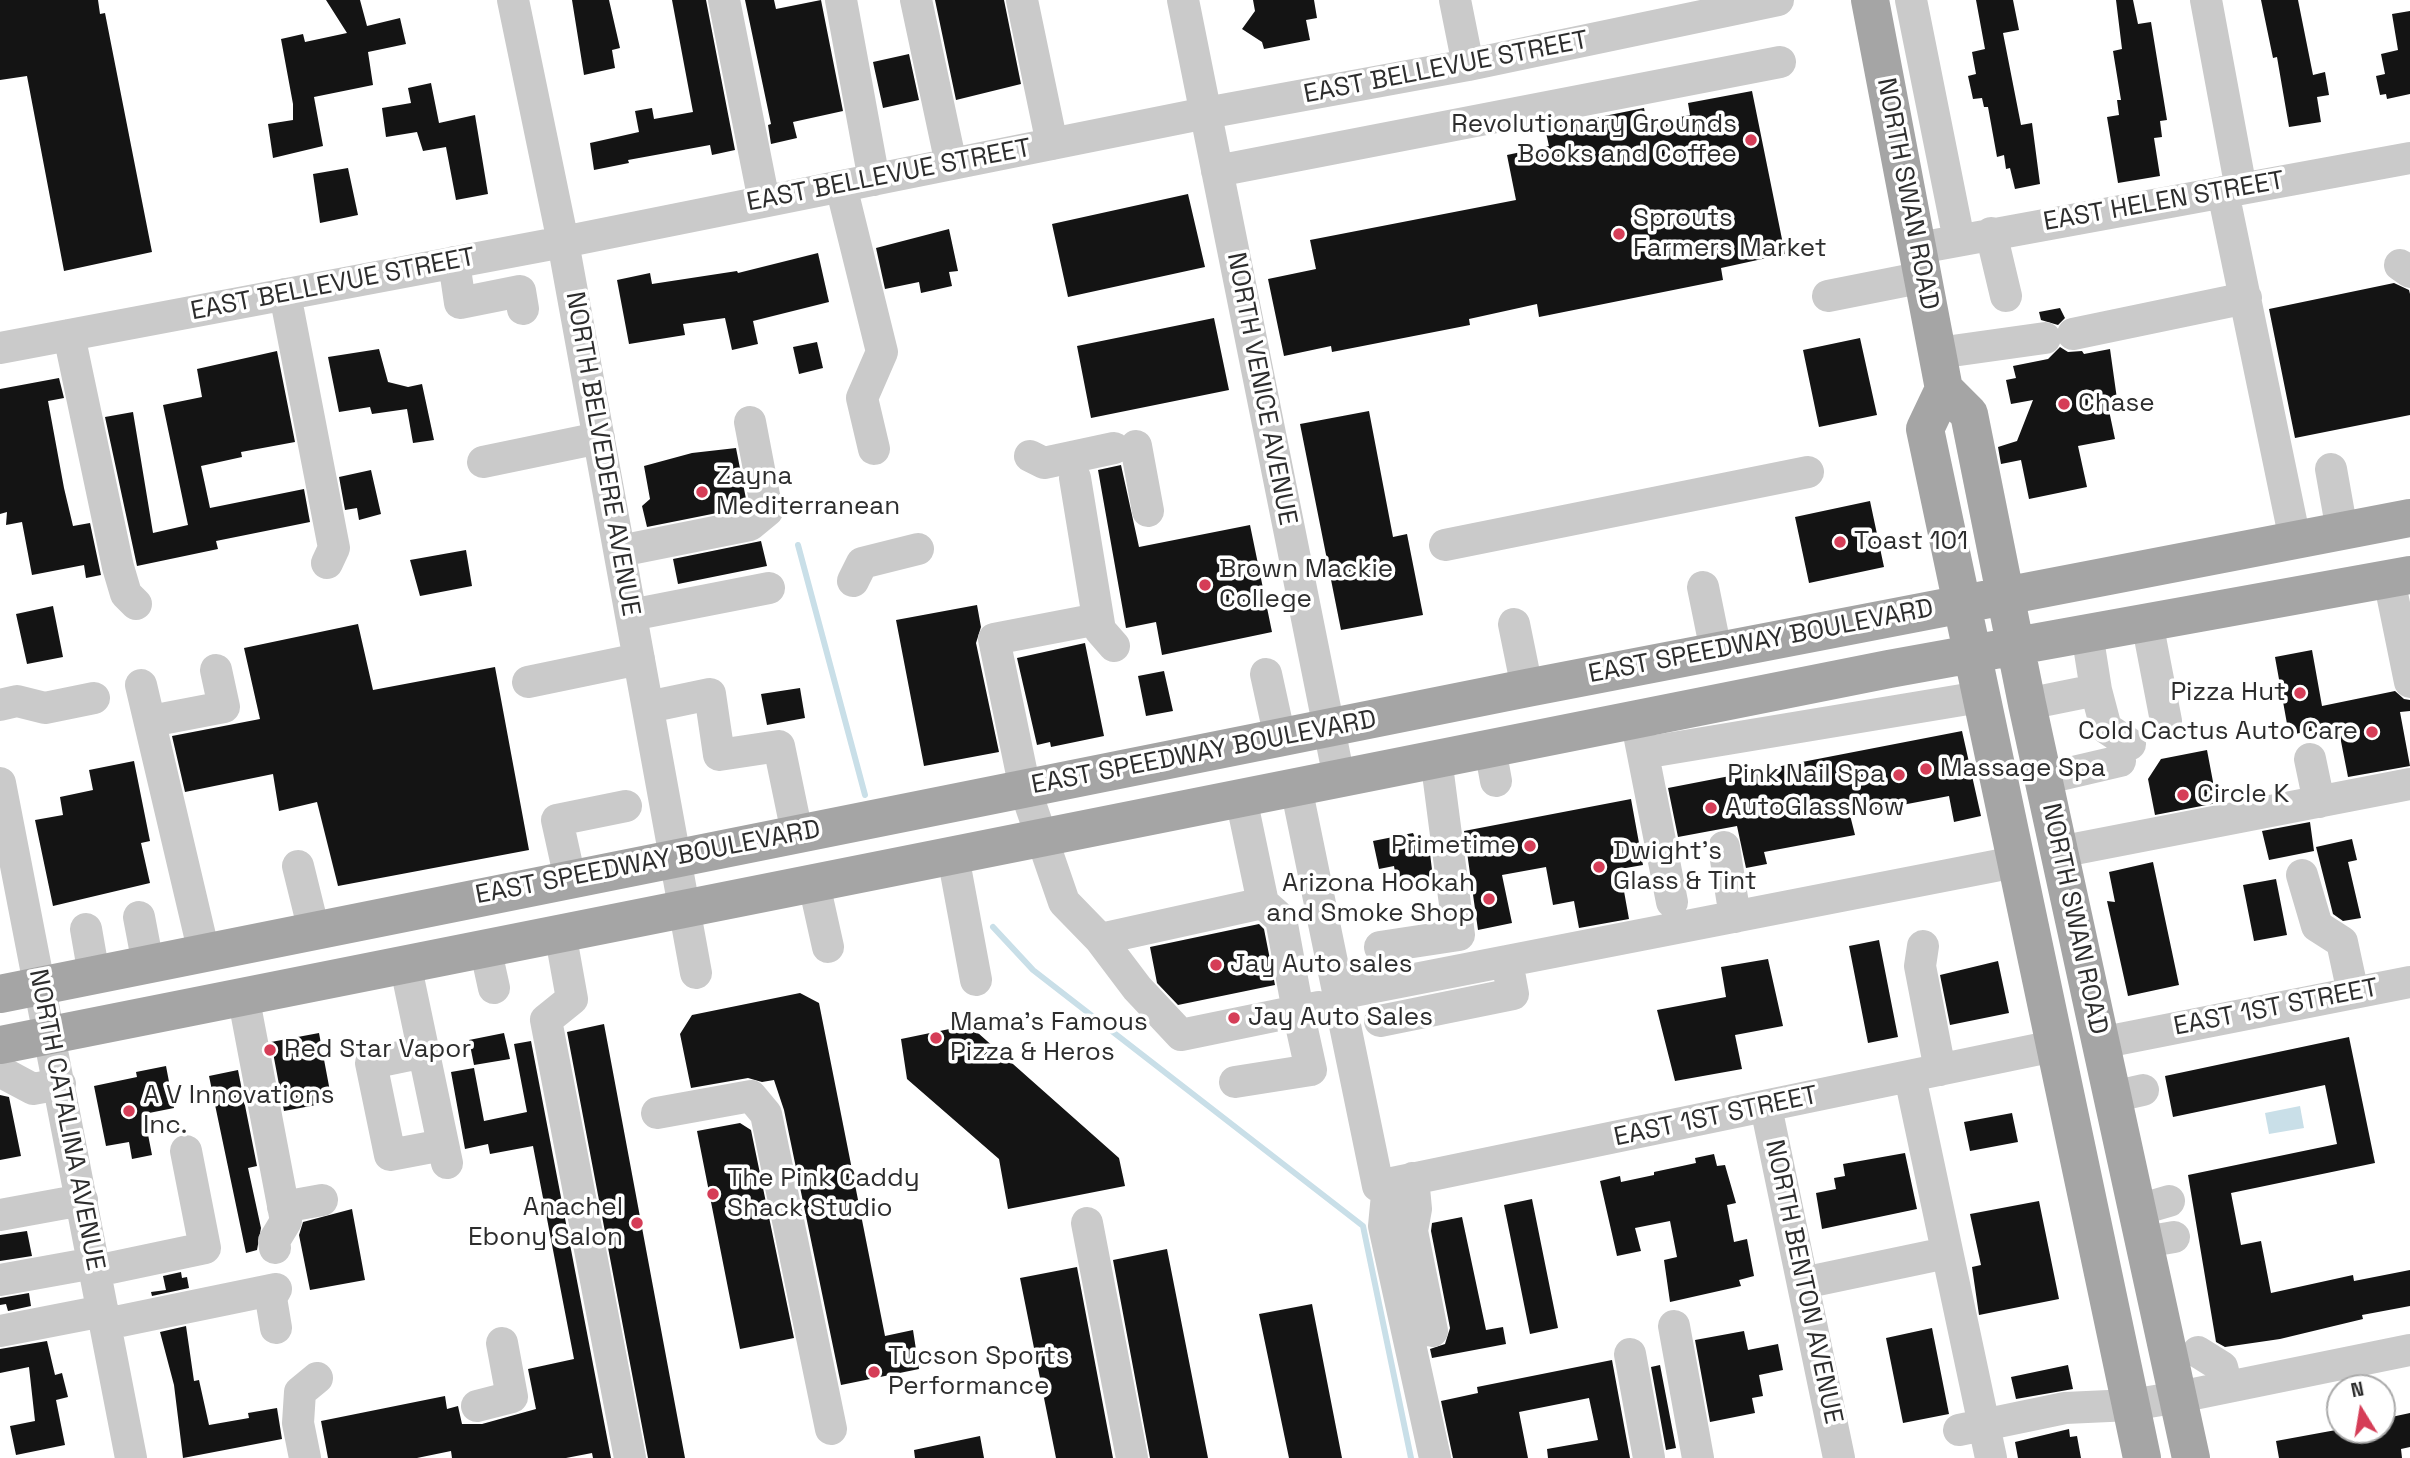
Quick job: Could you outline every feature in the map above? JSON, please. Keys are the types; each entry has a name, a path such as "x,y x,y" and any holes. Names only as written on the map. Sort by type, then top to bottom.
{"main road":[{"name":"NORTH SWAN ROAD","path":"1870,0 1941,371 1969,414 2004,595 2100,1043 2128,1094 2156,1223 2179,1397 2191,1458"},
{"name":"NORTH SWAN ROAD","path":"1941,371 1925,429 1970,653 2142,1458"},
{"name":"EAST SPEEDWAY BOULEVARD","path":"0,994 1527,688 2410,518"},
{"name":"EAST SPEEDWAY BOULEVARD","path":"3,1060 51,1035 243,995 814,884 1436,758 1493,764 1707,724 1794,688 1970,653 2400,577"}],"street":[{"name":"NORTH BELVEDERE AVENUE","path":"513,0 563,242 696,973"},
{"path":"724,0 764,201"},
{"path":"841,0 874,180"},
{"path":"916,0 951,164"},
{"path":"1023,0 1052,144"},
{"name":"NORTH VENICE AVENUE","path":"1183,0 1339,778"},
{"path":"1455,0 1468,65"},
{"name":"EAST BELLEVUE STREET","path":"0,348 563,242 1206,113 1468,65 1778,0"},
{"name":"NORTH SWAN ROAD","path":"1911,0 1959,240"},
{"path":"2206,0 2246,298 2294,540"},
{"path":"1217,171 1780,62"},
{"name":"EAST HELEN STREET","path":"1828,296 1921,262 1959,240 2410,159"},
{"path":"841,186 882,352 862,397 874,449"},
{"path":"1991,233 2006,296"},
{"path":"454,262 460,303 520,291 523,309"},
{"path":"285,294 334,548 327,563"},
{"path":"1941,371 2059,336 2246,298"},
{"path":"69,335 118,567 126,594 136,604"},
{"path":"620,551 750,525 767,511 750,422"},
{"path":"483,462 599,438"},
{"path":"1030,456 1044,463 1125,447 1148,511"},
{"path":"2331,469 2342,531"},
{"path":"1445,545 1808,472"},
{"path":"1075,478 1100,630 1114,646"},
{"path":"853,581 862,563 918,549"},
{"path":"2400,577 2410,682"},
{"path":"1703,587 1716,651"},
{"path":"631,615 769,588"},
{"path":"1098,619 994,639 1026,789 1064,902 1100,939 1137,988 1181,1035 1298,1011 1339,999 1507,961 2015,862"},
{"path":"2147,622 2166,721"},
{"path":"1514,624 1527,688"},
{"path":"2043,779 2125,753 2106,728 2096,690 2087,633"},
{"path":"528,682 639,659"},
{"path":"1889,669 1898,711"},
{"path":"151,721 224,707 216,670"},
{"path":"1266,674 1280,738"},
{"path":"141,685 204,953"},
{"path":"1794,688 1799,727"},
{"path":"2027,704 2096,690"},
{"path":"648,707 710,694 719,755 779,746 797,833"},
{"path":"1707,724 1799,727 1980,697"},
{"path":"0,705 17,701 45,708 94,698"},
{"path":"1639,736 1672,902"},
{"path":"1380,947 1459,935 1436,758"},
{"path":"2311,759 2319,802"},
{"name":"NORTH CATALINA AVENUE","path":"0,783 131,1458"},
{"path":"2059,852 2410,784"},
{"path":"1296,787 1339,999 1393,1183 1416,1209 1412,1231 1432,1331"},
{"path":"1235,1082 1311,1069 1281,919 1264,903 1241,798"},
{"path":"570,879 557,820 626,806"},
{"path":"1724,847 1735,917"},
{"path":"953,856 976,980"},
{"path":"298,866 314,931"},
{"path":"2302,875 2317,926 2342,942 2353,993"},
{"path":"814,884 828,947"},
{"path":"1100,939 1264,903"},
{"path":"139,917 148,964"},
{"path":"86,929 94,975"},
{"path":"560,932 572,999 546,1020 630,1458"},
{"path":"1923,946 1920,966 1925,1073 1946,1253 1971,1427 1991,1458"},
{"path":"485,947 494,988"},
{"path":"1380,1021 1513,994 1507,961"},
{"path":"405,963 424,1052 445,1154 390,1156 371,1063 424,1052"},
{"name":"EAST 1ST STREET","path":"2100,1043 2410,982"},
{"path":"243,995 286,1221 274,1241 275,1248"},
{"name":"EAST 1ST STREET","path":"1393,1183 2054,1046"},
{"path":"3,1060 33,1089 60,1084"},
{"path":"657,1114 751,1096 766,1114 831,1429"},
{"name":"NORTH BENTON AVENUE","path":"1766,1107 1794,1181 1803,1283 1839,1458"},
{"path":"0,1280 205,1248 186,1151"},
{"path":"1393,1183 1384,1226 1435,1458"},
{"path":"0,1215 82,1200"},
{"path":"283,1207 322,1200"},
{"path":"1087,1223 1132,1458"},
{"path":"1803,1283 1946,1253"},
{"path":"58,1269 66,1318"},
{"path":"0,1331 66,1318 105,1317 276,1289 271,1298 276,1328"},
{"path":"1674,1326 1698,1458"},
{"path":"477,1406 512,1397 502,1343"},
{"path":"1971,1427 2065,1408 2131,1405 2179,1397 2410,1350"},
{"path":"2198,1352 2222,1367 2227,1387"},
{"path":"1630,1354 1649,1458"},
{"path":"304,1458 298,1423 300,1392 317,1378"}],"water":[{"path":"2300,1106 2304,1128 2269,1134 2265,1113"}],"building":[{"path":"0,0 98,0 100,14 105,13 152,252 64,271 27,76 0,80"},
{"path":"326,0 360,0 367,26 400,18 406,44 368,52 373,85 314,97 323,146 273,158 268,124 293,120 293,104 281,39 303,34 305,42 347,33"},
{"path":"572,0 609,0 620,48 612,50 615,68 584,75"},
{"path":"672,0 706,0 735,150 712,155 710,145 628,160 629,163 594,170 590,143 639,132 635,111 652,108 654,119 693,112"},
{"path":"745,0 774,0 776,9 821,0 843,111 793,122 797,138 771,144 768,125 771,124"},
{"path":"935,0 1004,0 1021,84 956,100"},
{"path":"1253,0 1314,0 1317,18 1306,20 1310,40 1264,49 1262,42 1242,29 1255,11"},
{"path":"1976,0 2013,0 2019,30 2003,33 2021,125 2032,123 2040,184 2015,189 2010,168 2006,169 2004,155 1997,157 1988,107 1984,107 1982,98 1973,99 1968,76 1976,74 1972,52 1985,49"},
{"path":"2116,0 2133,0 2138,24 2151,22 2167,120 2160,121 2162,137 2154,138 2160,176 2118,183 2107,117 2119,115 2117,100 2121,100 2113,51 2122,49"},
{"path":"2261,0 2298,0 2313,75 2325,72 2329,95 2317,97 2321,122 2289,127 2277,57 2273,58"},
{"path":"2410,11 2410,94 2387,99 2386,94 2380,95 2376,76 2385,74 2381,54 2398,50 2392,14"},
{"path":"909,54 919,100 883,108 873,62"},
{"path":"431,83 439,123 475,115 488,194 456,200 446,147 423,151 417,132 386,137 382,108 411,103 408,88"},
{"path":"1752,91 1785,254 1721,268 1723,280 1539,317 1537,304 1469,319 1470,325 1332,352 1331,346 1284,356 1268,279 1316,269 1310,240 1516,200 1507,155 1549,146 1545,128 1644,108 1647,124 1690,115 1688,103"},
{"path":"348,168 358,215 320,223 313,174"},
{"path":"1188,194 1205,267 1068,297 1052,224"},
{"path":"949,229 958,271 949,272 952,286 921,293 919,282 885,289 876,248"},
{"path":"818,253 829,302 753,321 758,344 732,350 725,318 683,324 685,335 629,344 617,280 650,273 652,284 737,271 738,273"},
{"path":"2394,283 2409,290 2410,294 2410,415 2295,438 2269,309"},
{"path":"2060,308 2065,318 2058,325 2041,320 2039,312"},
{"path":"1214,318 1229,390 1091,418 1077,346"},
{"path":"1860,338 1877,415 1819,427 1803,350"},
{"path":"817,342 823,368 799,374 793,347"},
{"name":"Chase","path":"2060,347 2068,352 2082,351 2084,354 2110,349 2117,399 2107,401 2115,439 2078,446 2087,487 2029,499 2021,460 2001,464 1998,447 2017,441 2033,400 2011,404 2006,380 2016,378 2013,366 2048,359"},
{"path":"379,349 388,382 408,387 422,384 434,440 413,443 407,409 372,414 370,407 339,412 328,357"},
{"path":"277,351 295,442 241,452 242,457 201,466 210,508 304,489 310,522 216,541 218,549 137,566 105,417 133,412 153,533 188,525 163,405 202,397 197,369"},
{"path":"59,378 64,398 48,401 64,488 73,526 90,523 101,575 86,578 84,565 32,575 22,522 6,525 7,512 0,514 0,389"},
{"path":"1369,411 1393,537 1407,534 1423,615 1341,630 1300,424"},
{"name":"Zayna Mediterranean","path":"736,448 747,504 742,508 647,527 642,506 650,499 644,466 692,453"},
{"name":"Brown Mackie College","path":"1121,465 1139,547 1250,525 1272,632 1162,655 1156,622 1126,628 1098,470"},
{"path":"371,470 381,514 359,520 357,508 345,510 339,477"},
{"name":"Toast 101","path":"1870,501 1884,567 1809,583 1795,517"},
{"path":"761,541 767,566 678,584 673,559"},
{"path":"466,550 472,586 420,596 410,560"},
{"path":"977,605 981,627 976,643 999,752 924,766 896,620"},
{"path":"53,606 63,657 27,664 16,614"},
{"path":"358,624 373,690 495,667 529,850 338,886 317,802 279,811 273,774 185,792 172,736 260,719 244,648"},
{"path":"1085,643 1104,736 1051,747 1050,742 1037,745 1017,658"},
{"path":"2312,650 2322,706 2395,691 2404,699 2410,700 2410,711 2400,712 2410,766 2348,777 2338,726 2289,735 2275,657"},
{"path":"1164,671 1173,711 1146,716 1138,676"},
{"path":"800,688 805,718 767,725 761,694"},
{"path":"1962,731 1981,816 1954,822 1949,796 1850,815 1855,835 1764,852 1767,864 1746,868 1737,826 1678,837 1668,788"},
{"name":"Circle K","path":"2207,750 2217,803 2155,815 2148,779 2161,759"},
{"path":"134,761 150,841 141,843 150,883 53,906 35,820 63,815 60,797 93,790 89,770"},
{"path":"1631,799 1643,865 1620,869 1629,919 1579,928 1574,901 1553,905 1546,867 1502,875 1512,923 1478,930 1464,831"},
{"path":"2310,822 2314,851 2269,860 2262,831"},
{"path":"1413,833 1416,840 1428,837 1433,878 1397,885 1394,866 1379,869 1373,841"},
{"path":"2352,839 2357,860 2348,862 2361,918 2343,921 2333,914 2316,847"},
{"path":"2153,862 2179,985 2128,996 2107,901 2115,902 2109,872"},
{"path":"2276,879 2287,935 2254,941 2243,885"},
{"name":"Jay Auto sales","path":"1259,924 1264,929 1275,985 1178,1005 1157,983 1150,947"},
{"path":"1879,940 1898,1037 1868,1043 1849,946"},
{"path":"1768,959 1783,1026 1735,1035 1742,1069 1675,1081 1657,1010 1726,997 1721,967"},
{"path":"1998,961 2009,1013 1950,1025 1940,975"},
{"path":"800,993 819,1003 885,1336 913,1330 919,1369 841,1385 784,1110 774,1080 762,1082 748,1078 691,1088 680,1034 692,1015"},
{"path":"604,1024 685,1458 648,1458 567,1032"},
{"path":"969,1025 1119,1158 1125,1186 1008,1209 999,1159 907,1079 901,1039"},
{"path":"319,1033 332,1102 284,1111 271,1042"},
{"path":"504,1033 510,1059 474,1065 469,1040"},
{"path":"2349,1037 2375,1163 2231,1193 2241,1245 2261,1241 2271,1293 2353,1275 2354,1281 2410,1270 2410,1306 2362,1315 2363,1319 2280,1339 2225,1347 2216,1342 2188,1175 2337,1144 2325,1085 2173,1117 2165,1076"},
{"path":"531,1041 611,1458 593,1458 592,1453 566,1458 452,1458 451,1451 417,1458 328,1458 321,1421 445,1396 447,1409 458,1406 462,1424 482,1424 536,1409 528,1369 574,1359 533,1146 490,1154 488,1144 465,1149 451,1072 474,1068 484,1121 527,1112 514,1044"},
{"name":"A V Innovations Inc.","path":"166,1066 174,1108 144,1114 152,1155 132,1159 129,1142 106,1146 94,1086 137,1077 136,1072"},
{"path":"238,1070 257,1166 248,1168 261,1228 257,1250 246,1253 209,1076"},
{"path":"0,1095 9,1097 21,1156 0,1160"},
{"path":"2012,1113 2018,1142 1970,1151 1964,1122"},
{"path":"740,1123 751,1130 794,1338 740,1349 697,1131"},
{"path":"1905,1153 1917,1209 1822,1229 1816,1193 1836,1189 1834,1178 1845,1176 1843,1164"},
{"path":"1714,1154 1717,1166 1725,1165 1736,1203 1727,1205 1734,1242 1747,1239 1754,1276 1739,1280 1741,1286 1670,1302 1664,1260 1677,1257 1670,1221 1635,1228 1641,1251 1617,1256 1600,1181 1620,1176 1621,1182 1654,1175 1654,1172 1696,1163 1695,1158"},
{"path":"1532,1199 1558,1328 1530,1334 1504,1205"},
{"path":"2039,1201 2059,1299 1979,1315 1972,1267 1981,1265 1970,1214"},
{"path":"352,1209 365,1280 310,1290 299,1235 303,1222"},
{"path":"1462,1217 1486,1330 1503,1327 1506,1344 1432,1358 1430,1349 1445,1344 1450,1328 1431,1231 1432,1223"},
{"path":"27,1231 32,1256 0,1261 0,1235"},
{"path":"1167,1249 1208,1458 1150,1458 1113,1260"},
{"path":"1077,1267 1113,1458 1056,1458 1020,1278"},
{"path":"181,1272 182,1278 187,1277 189,1288 152,1296 151,1292 166,1290 163,1276"},
{"path":"29,1293 31,1306 8,1311 6,1304 0,1305 0,1298"},
{"path":"1312,1304 1342,1458 1289,1458 1259,1314"},
{"path":"186,1326 194,1381 199,1380 209,1425 249,1418 248,1413 277,1408 282,1439 183,1458 174,1385 160,1332"},
{"path":"1932,1328 1949,1414 1903,1423 1886,1338"},
{"path":"1744,1331 1748,1350 1778,1344 1783,1370 1759,1375 1763,1396 1752,1398 1755,1413 1710,1422 1695,1340"},
{"path":"47,1341 55,1375 62,1373 68,1397 56,1400 65,1445 16,1455 10,1426 35,1421 29,1367 0,1373 0,1349"},
{"path":"1612,1360 1630,1458 1548,1458 1547,1449 1598,1440 1589,1398 1519,1412 1528,1458 1453,1458 1441,1401 1478,1393 1477,1387"},
{"path":"1660,1365 1676,1448 1666,1450 1651,1367"},
{"path":"2068,1365 2073,1389 2016,1399 2011,1377"},
{"path":"2410,1413 2410,1447 2401,1449 2402,1458 2279,1458 2276,1441 2326,1432 2326,1444 2396,1444 2396,1416"},
{"path":"2069,1429 2070,1437 2077,1436 2081,1458 2018,1458 2015,1442"},
{"path":"980,1436 984,1458 915,1458 914,1450"}],"waterway":[{"path":"798,545 865,795"},
{"path":"993,927 1033,970 1363,1226 1411,1458"}],"place":[{"name":"Revolutionary Grounds Books and Coffee","path":"1751,140"},
{"name":"Sprouts Farmers Market","path":"1619,234"},
{"name":"Chase","path":"2064,404"},
{"name":"Zayna Mediterranean","path":"702,492"},
{"name":"Toast 101","path":"1840,542"},
{"name":"Brown Mackie College","path":"1205,585"},
{"name":"Pizza Hut","path":"2300,693"},
{"name":"Cold Cactus Auto Care","path":"2372,732"},
{"name":"Massage Spa","path":"1926,769"},
{"name":"Pink Nail Spa","path":"1899,775"},
{"name":"Circle K","path":"2183,795"},
{"name":"AutoGlassNow","path":"1711,808"},
{"name":"Primetime","path":"1530,846"},
{"name":"Dwight's Glass & Tint","path":"1599,867"},
{"name":"Arizona Hookah and Smoke Shop","path":"1489,899"},
{"name":"Jay Auto sales","path":"1216,965"},
{"name":"Jay Auto Sales","path":"1234,1018"},
{"name":"Mama's Famous Pizza & Heros","path":"936,1038"},
{"name":"Red Star Vapor","path":"270,1050"},
{"name":"A V Innovations Inc.","path":"129,1111"},
{"name":"The Pink Caddy Shack Studio","path":"713,1194"},
{"name":"Anachel Ebony Salon","path":"637,1223"},
{"name":"Tucson Sports Performance","path":"874,1372"}]}
